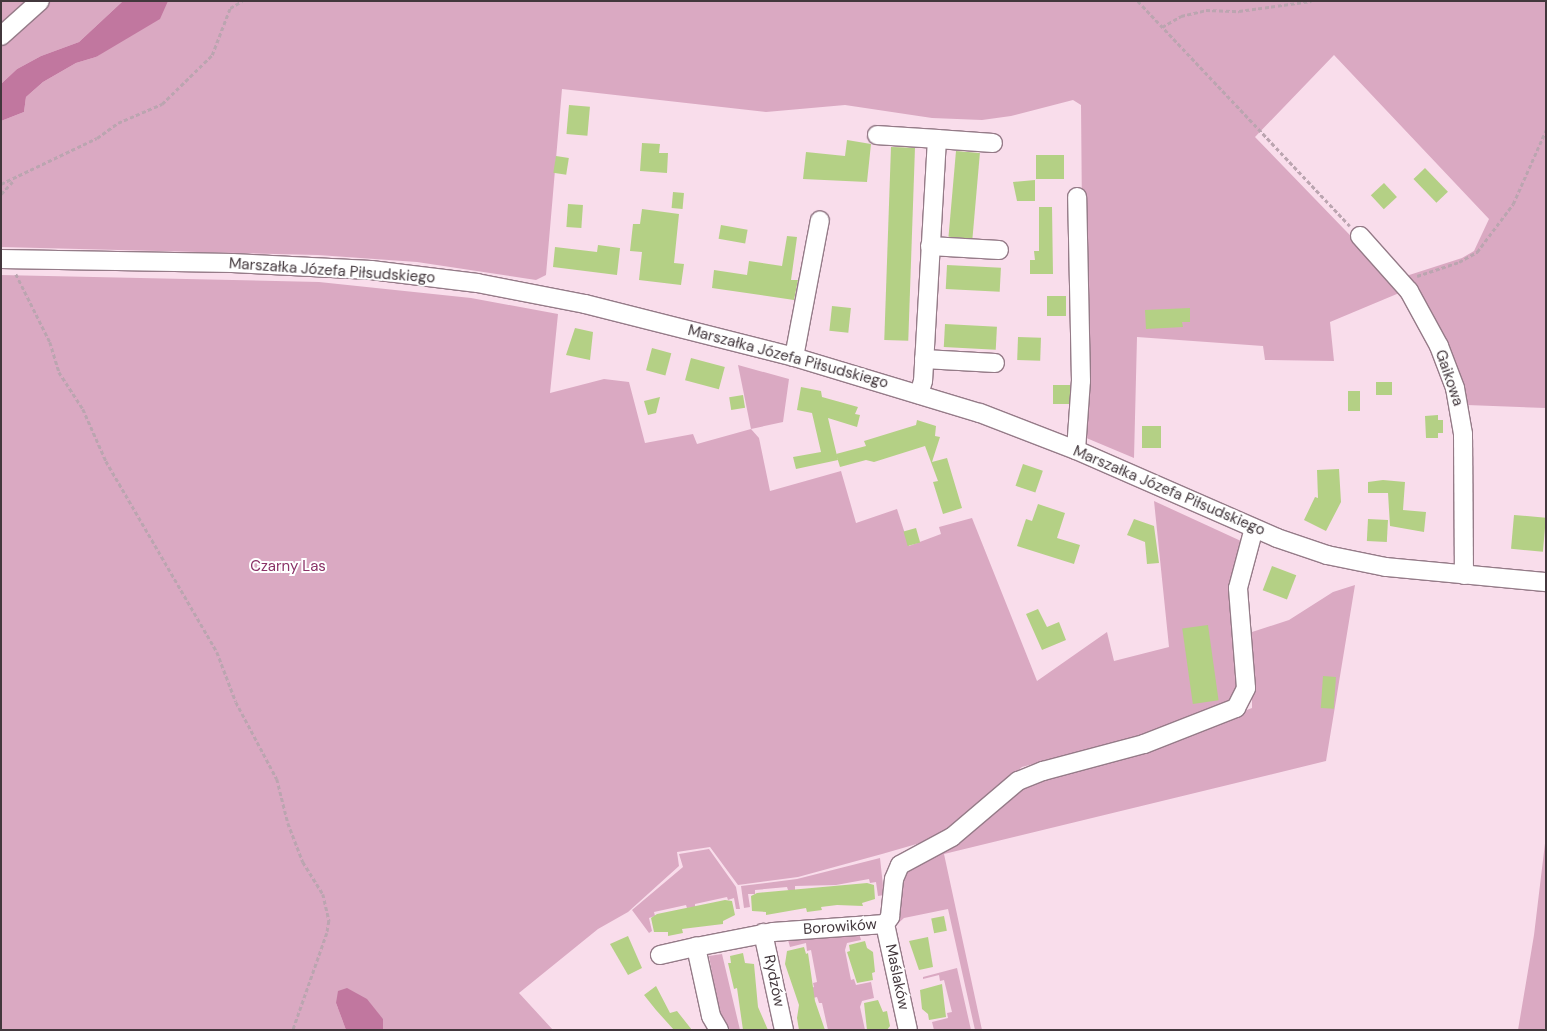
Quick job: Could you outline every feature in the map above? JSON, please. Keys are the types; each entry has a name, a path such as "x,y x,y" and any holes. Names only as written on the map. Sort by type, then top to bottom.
{"street":[{"path":"1,36 40,1"},
{"path":"877,135 993,143"},
{"path":"919,394 924,359 937,139"},
{"path":"1076,450 1082,381 1077,197"},
{"path":"794,357 820,220"},
{"name":"Gaikowa","path":"1360,236 1401,281 1425,318 1439,346 1461,408 1464,575"},
{"path":"930,246 998,250"},
{"name":"Marszałka Józefa Piłsudskiego","path":"5,259 270,264 415,275 585,304 794,357 989,416 1076,450 1254,528 1343,559 1464,575 1546,582"},
{"path":"924,359 994,363"},
{"name":"Borowików","path":"660,955 763,933 885,924 890,917 894,879 900,865 908,858 936,848 1027,776 1144,744 1236,708 1246,688 1238,588 1254,528"},
{"name":"Maślaków","path":"885,924 908,1030"},
{"name":"Rydzów","path":"763,933 784,1030"},
{"path":"696,947 711,1016 719,1030"}],"path":[{"path":"1,184 15,179 97,138 118,123 162,104 212,54 230,8 238,1"},
{"path":"230,8 242,1"},
{"path":"1138,1 1360,236"},
{"path":"1162,28 1181,16 1206,10 1239,11 1311,1"},
{"path":"1401,281 1459,262 1477,252 1513,204 1546,130"},
{"path":"1,194 15,179"},
{"path":"5,259 50,342 59,372 82,409 106,461 217,652 236,702 277,779 288,823 303,862 323,894 330,921 293,1030"}],"green space":[{"path":"1,1 123,1 79,42 41,56 17,69 1,84"},
{"path":"168,1 1546,1 1546,408 1467,405 1403,277 1462,258 1474,251 1489,219 1334,55 1255,137 1404,291 1330,322 1334,361 1265,360 1263,346 1137,337 1134,458 1084,437 1081,105 1073,100 1011,116 982,120 932,118 845,105 766,112 562,89 546,275 536,280 417,262 318,255 1,247 1,121 24,112 26,97 43,82 76,63 96,57"},
{"name":"Czarny Las","path":"1,275 319,282 471,298 558,314 550,393 604,379 629,382 645,443 693,434 697,444 751,429 759,438 770,491 841,471 856,523 897,509 909,546 941,534 939,527 972,518 1037,681 1107,632 1114,661 1169,647 1154,501 1241,541 1230,584 1240,692 1234,701 1177,725 1022,767 934,839 882,854 798,877 738,885 710,847 677,852 679,866 628,912 598,929 519,993 553,1030 383,1030 383,1019 336,1003 346,1030 1,1030"},
{"path":"738,365 789,379 783,422 751,429"},
{"path":"1355,585 1326,761 944,854 982,1030 975,1030 948,909 904,918 895,926 900,876 1026,783 1144,749 1252,708 1252,632 1289,620 1333,592"},
{"path":"1546,835 1546,1030 1518,1030 1534,935"},
{"path":"709,849 736,887 740,909 736,909 734,898 728,900 727,897 695,904 695,907 687,908 686,905 654,912 655,916 649,918 652,931 649,933 632,910 683,867 679,854"},
{"path":"880,858 884,895 878,896 876,882 870,883 869,879 836,885 795,886 795,890 788,890 787,887 755,890 755,894 748,894 750,907 744,908 741,886 797,879"},
{"path":"859,933 861,940 847,943 845,950 851,980 854,979 856,985 871,982 874,998 862,1001 860,1007 865,1030 828,1030 822,1003 819,1003 817,997 801,1001 799,991 814,987 813,983 817,982 811,950 807,951 806,943 790,947 788,940"},
{"path":"722,954 740,1030 727,1030 714,1002 717,1001 709,956"},
{"path":"957,968 971,1030 934,1030 932,1022 948,1018 947,1013 952,1012 944,980 940,981 939,975 923,979 923,977"}],"shaded area":[{"path":"123,1 168,1 160,19 96,57 76,63 43,82 26,97 24,112 1,121 1,84 17,69 41,56 79,42"},
{"path":"347,988 367,999 383,1019 383,1030 346,1030 336,1003 338,991"}],"building":[{"path":"569,105 590,107 587,136 566,134"},
{"path":"847,140 871,144 867,182 803,179 806,152 845,156"},
{"path":"642,143 660,144 659,153 668,153 667,173 640,171"},
{"path":"891,147 915,148 908,341 884,340"},
{"path":"956,151 980,153 972,239 949,237"},
{"path":"1036,155 1064,155 1064,179 1036,179"},
{"path":"556,156 569,158 566,175 553,173"},
{"path":"1425,168 1448,192 1436,203 1413,179"},
{"path":"1035,180 1035,201 1017,201 1013,182"},
{"path":"1384,183 1397,197 1384,209 1371,195"},
{"path":"673,192 684,193 683,209 672,208"},
{"path":"568,204 583,205 581,228 566,227"},
{"path":"1039,207 1052,207 1053,274 1030,274 1030,260 1035,260 1034,251 1039,251"},
{"path":"642,209 679,214 674,263 684,264 681,285 639,280 642,252 630,251 633,224 640,224"},
{"path":"721,225 748,230 745,243 719,239"},
{"path":"787,236 797,237 791,280 798,280 794,300 712,288 714,270 747,275 749,261 782,266"},
{"path":"598,245 620,248 617,275 553,267 555,247 597,252"},
{"path":"947,265 1001,268 1000,292 946,289"},
{"path":"1047,296 1066,296 1066,316 1047,316"},
{"path":"832,306 851,308 848,333 829,331"},
{"path":"1190,308 1190,322 1182,322 1183,327 1146,329 1145,310"},
{"path":"945,324 997,327 996,350 944,347"},
{"path":"575,328 593,332 590,360 566,355"},
{"path":"1018,337 1041,338 1040,361 1017,360"},
{"path":"652,348 671,353 665,375 646,370"},
{"path":"691,358 725,367 719,389 685,380"},
{"path":"1376,382 1392,382 1392,395 1376,395"},
{"path":"1053,385 1070,385 1070,404 1053,404"},
{"path":"801,387 821,391 822,397 858,407 855,414 860,415 857,427 828,418 838,460 796,469 793,457 821,452 812,413 797,410"},
{"path":"1348,391 1360,391 1360,411 1348,411"},
{"path":"743,395 745,408 731,410 729,397"},
{"path":"660,397 656,413 648,415 644,401"},
{"path":"1438,415 1438,420 1443,420 1443,433 1438,433 1438,438 1426,438 1425,416"},
{"path":"917,420 936,426 935,436 940,437 932,462 947,458 962,508 943,514 933,482 938,481 925,446 874,462 866,460 840,467 836,454 866,446 864,441 916,425"},
{"path":"1142,426 1161,426 1161,448 1142,448"},
{"path":"1023,464 1043,471 1035,493 1016,486"},
{"path":"1339,469 1341,502 1326,531 1304,520 1315,497 1318,498 1317,470"},
{"path":"1383,480 1405,482 1403,510 1426,512 1424,532 1390,526 1388,493 1368,493 1368,482"},
{"path":"1038,504 1065,513 1057,538 1080,545 1074,564 1017,546 1026,519 1032,521"},
{"path":"1514,515 1546,518 1543,552 1511,549"},
{"path":"1134,519 1154,526 1159,563 1147,564 1145,542 1127,535"},
{"path":"1368,519 1388,520 1387,542 1367,541"},
{"path":"916,528 920,542 908,546 904,532"},
{"path":"1272,566 1296,575 1287,600 1263,590"},
{"path":"1038,609 1047,627 1059,622 1066,640 1042,650 1026,614"},
{"path":"1208,625 1219,700 1193,704 1182,629"},
{"path":"1323,676 1336,677 1334,709 1321,708"},
{"path":"867,883 874,885 875,899 862,903 863,906 837,905 821,907 822,910 807,912 806,908 766,915 766,912 752,911 751,896 757,893"},
{"path":"725,900 732,901 735,915 723,921 723,924 682,929 683,933 668,936 668,932 654,932 651,918 657,914"},
{"path":"944,916 947,931 934,933 931,918"},
{"path":"628,936 642,968 628,975 610,944"},
{"path":"928,937 933,967 919,970 909,941"},
{"path":"865,941 867,948 873,952 875,972 872,973 873,980 857,983 847,952 850,951 849,945"},
{"path":"804,947 806,954 808,953 815,1001 825,1030 799,1030 797,1018 799,1005 785,964 787,951"},
{"path":"743,953 745,963 754,964 758,1007 768,1030 743,1030 737,988 734,989 728,963 731,963 730,956"},
{"path":"942,984 946,1017 929,1020 928,1014 922,1009 920,990"},
{"path":"656,986 670,1013 677,1011 692,1030 674,1030 656,1010 644,995"},
{"path":"878,1000 883,1012 887,1011 890,1026 887,1030 867,1030 864,1003"}]}
